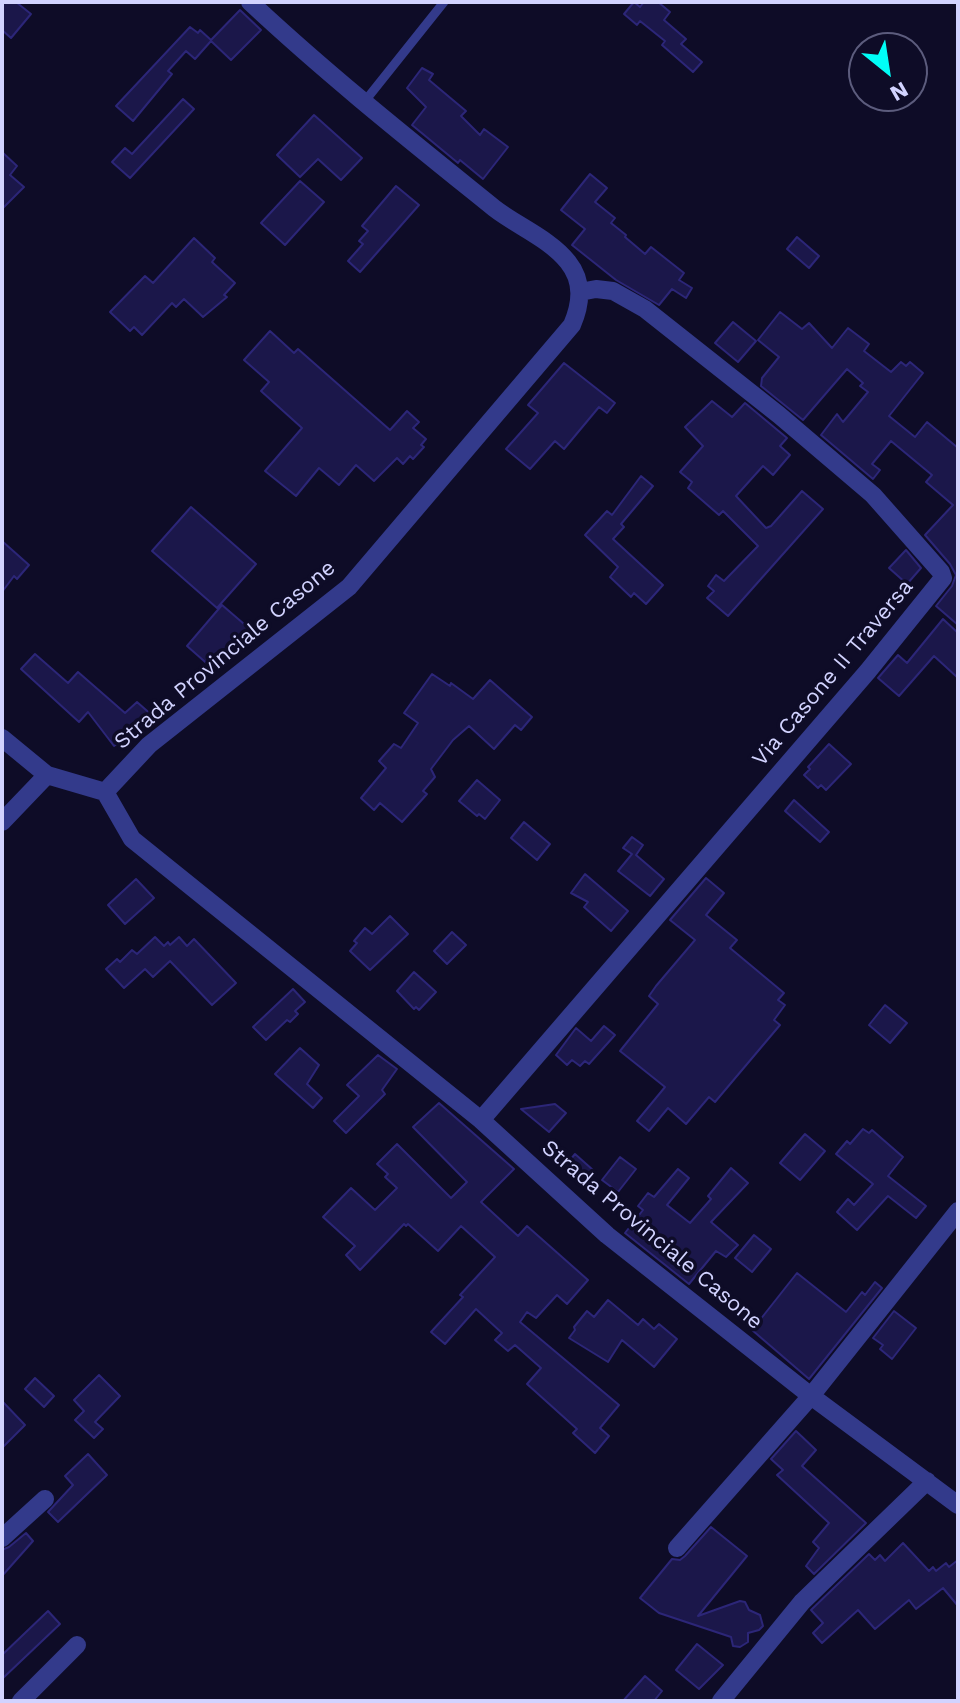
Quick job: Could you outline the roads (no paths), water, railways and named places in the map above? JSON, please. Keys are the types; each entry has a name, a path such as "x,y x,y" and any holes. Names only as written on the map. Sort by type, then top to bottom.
{"street":[{"path":"250,2 307,55 497,210 567,261 576,275 580,292"},
{"name":"Via Casone II Traversa","path":"481,1120 868,671 943,578 873,495 779,415 645,309 613,291 596,289 580,292"},
{"name":"Strada Provinciale Casone","path":"580,292 579,309 572,325 349,587 149,745 105,792 116,816 132,839 481,1120 607,1235 811,1396 958,1505"},
{"path":"2,738 47,775 105,792"},
{"path":"2,822 47,775"},
{"path":"677,1548 811,1396 958,1211"},
{"path":"721,1701 802,1602 927,1481"},
{"path":"2,1538 45,1499"},
{"path":"21,1701 77,1645"}],"lane":[{"path":"365,101 444,2"}]}
